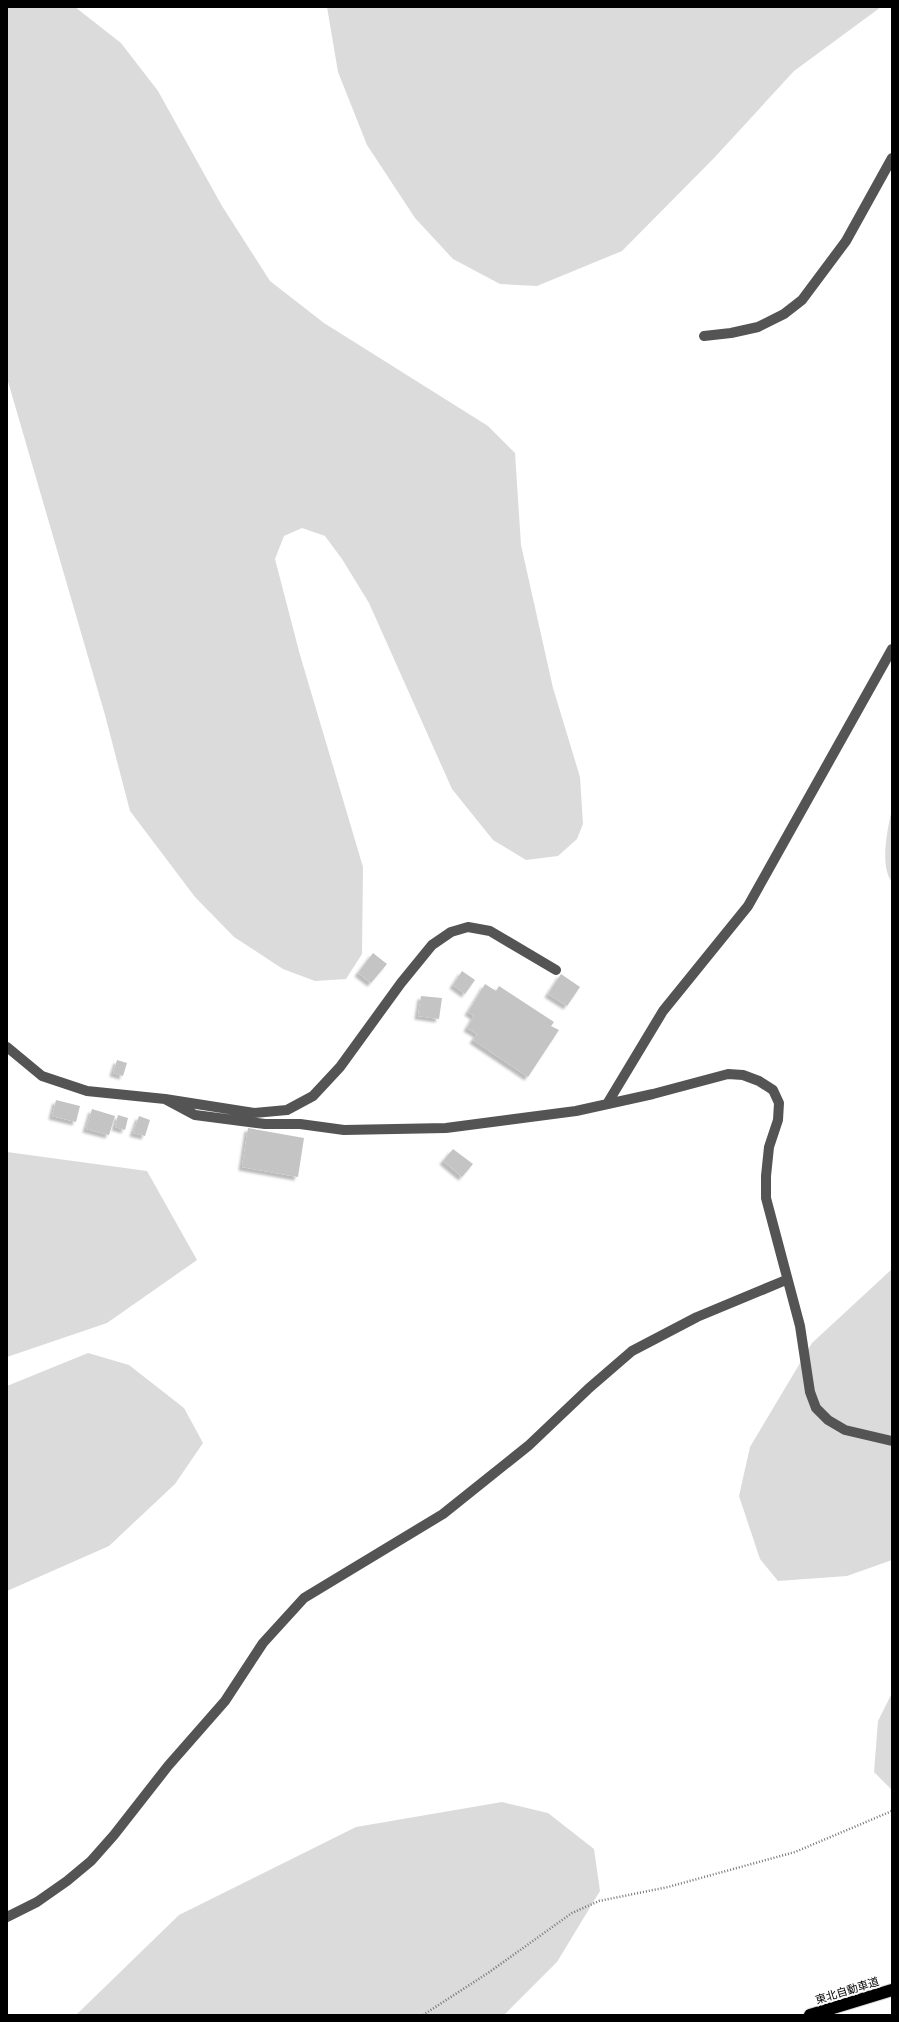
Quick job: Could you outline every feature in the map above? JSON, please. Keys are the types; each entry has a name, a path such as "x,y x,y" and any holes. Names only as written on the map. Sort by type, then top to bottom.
{"highway":[{"name":"東北自動車道","path":"810,2015 892,1990"}],"street":[{"path":"704,336 732,333 758,327 784,314 802,300 832,261 852,230 892,158"},
{"path":"606,1104 663,1011 748,906 892,649"},
{"path":"7,1047 42,1076 87,1091 165,1098 254,1113 287,1110 313,1096 340,1066 401,983 432,945 451,932 468,927 490,930 556,970"},
{"path":"165,1098 195,1115 265,1124 300,1124 344,1130 446,1128 576,1111 653,1094 728,1074 743,1075 759,1081 772,1090 779,1103 778,1120 769,1147 766,1176 766,1198 786,1280 800,1326 810,1392 816,1408 828,1420 845,1430 892,1441"},
{"path":"7,1917 37,1902 67,1881 91,1861 114,1835 168,1766 225,1701 263,1643 304,1598 443,1514 528,1446 588,1389 632,1351 697,1317 786,1280"}],"path":[{"path":"423,2015 488,1973 572,1913 599,1901 668,1887 795,1852 892,1811"}],"shaded area":[{"path":"7,7 75,7 121,43 158,91 222,206 270,281 324,323 488,426 515,453 521,545 553,688 580,777 583,824 577,839 558,856 526,860 493,840 452,789 369,603 342,559 325,536 302,528 284,536 275,559 300,655 363,867 362,954 346,979 315,981 283,969 234,937 195,897 130,811 105,715 7,378"},
{"path":"327,7 881,7 794,71 715,157 622,251 537,286 500,284 453,259 415,218 367,145 338,72"},
{"path":"892,809 892,882 888,875 885,857"},
{"path":"7,1152 147,1171 197,1260 107,1323 7,1357"},
{"path":"892,1269 892,1560 847,1576 778,1581 760,1559 739,1496 750,1447 812,1343"},
{"path":"88,1353 129,1365 184,1408 203,1443 175,1484 109,1546 7,1591 7,1386"},
{"path":"892,1693 892,1790 874,1772 878,1721"},
{"path":"502,1802 548,1813 594,1849 600,1891 557,1962 504,2015 76,2015 179,1915 356,1827"}],"building":[{"path":"373,953 387,964 371,983 358,973"},
{"path":"462,971 475,980 465,994 453,985"},
{"path":"561,974 580,987 567,1006 548,994"},
{"path":"485,984 496,991 499,986 554,1022 551,1026 559,1030 528,1077 473,1040 477,1034 467,1028 474,1016 468,1012"},
{"path":"421,996 442,998 439,1019 418,1016"},
{"path":"117,1060 127,1063 123,1076 113,1073"},
{"path":"56,1100 80,1106 76,1122 52,1116"},
{"path":"92,1109 115,1116 109,1135 86,1129"},
{"path":"118,1115 128,1118 125,1130 115,1127"},
{"path":"139,1116 150,1120 145,1136 133,1133"},
{"path":"248,1128 304,1138 298,1177 242,1167"},
{"path":"453,1149 473,1164 462,1177 443,1161"}]}
